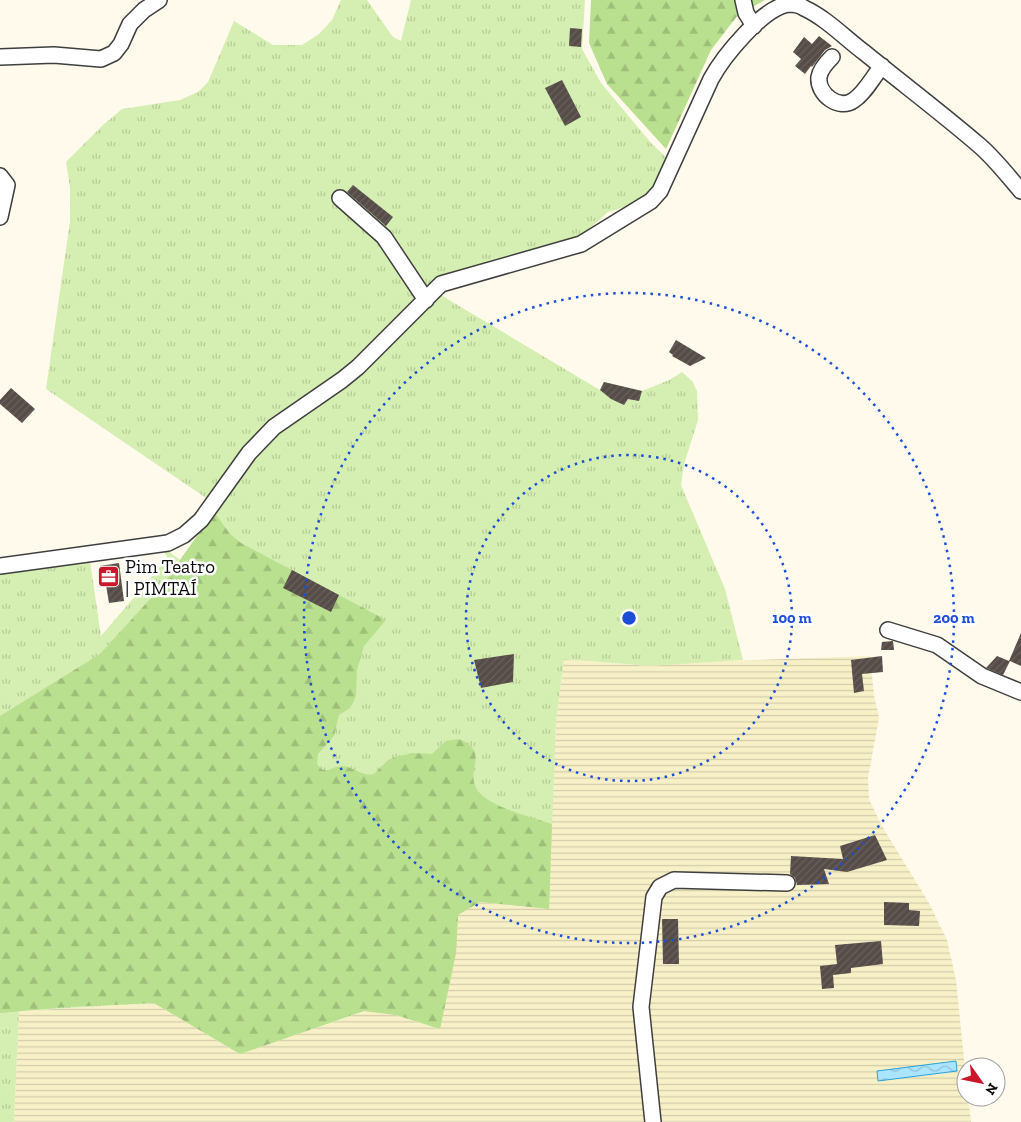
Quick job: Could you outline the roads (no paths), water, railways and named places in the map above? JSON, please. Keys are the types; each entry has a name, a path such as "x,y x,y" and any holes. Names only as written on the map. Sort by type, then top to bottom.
{"street":[{"path":"0,57 54,55 101,59 114,53 121,44 130,24 144,10 159,0"},
{"path":"743,0 746,13 754,26"},
{"path":"0,566 160,544 176,540 192,529 201,520 249,453 274,427 358,367 441,284 581,244 651,201 660,191 720,63 733,46 754,26 772,12 787,4 794,4 804,8 824,21 882,66 981,147 1021,191"},
{"path":"832,57 820,73 819,79 821,88 828,98 842,104 854,101 882,66"},
{"path":"0,176 7,185 0,217"},
{"path":"340,198 384,237 426,300"},
{"path":"888,630 937,645 982,676 1021,692"},
{"path":"653,1122 641,1007 654,897 660,887 674,880 787,883"}],"water":[{"path":"956,1061 956,1071 878,1081 877,1071"}],"place":[{"name":"Pim Teatro | PIMTAÍ","path":"109,577"}]}
